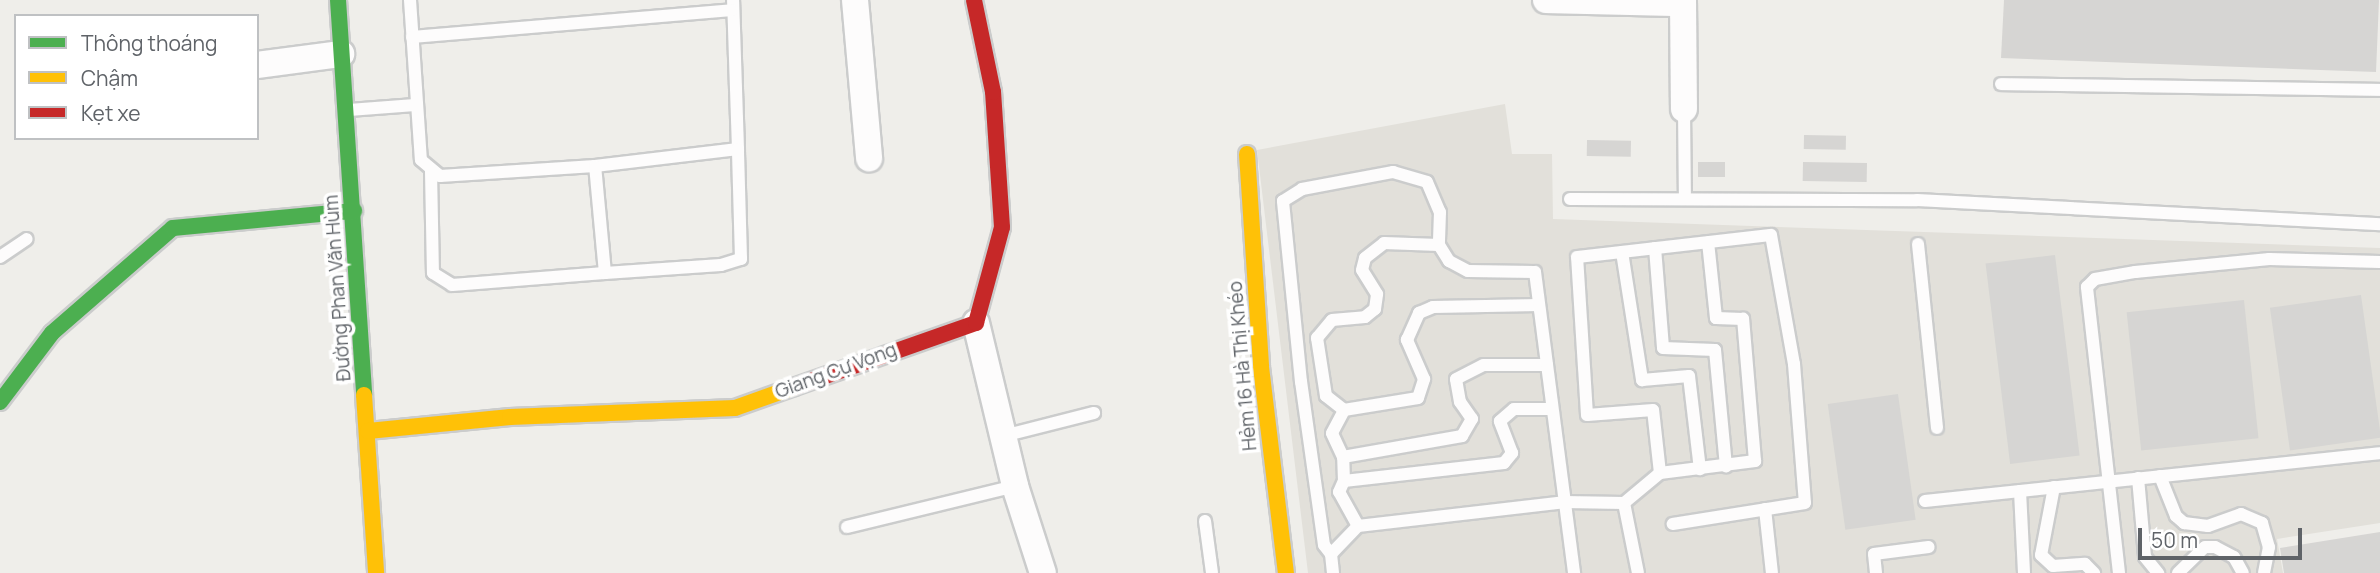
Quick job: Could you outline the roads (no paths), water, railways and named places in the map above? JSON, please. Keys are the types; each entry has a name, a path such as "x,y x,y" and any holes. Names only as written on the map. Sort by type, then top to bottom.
{"street":[{"name":"Đường Phan Văn Hùm","path":"338,0 376,573"},
{"path":"855,0 869,159"},
{"path":"974,0 993,92 1002,227 976,323 1015,486 1043,573"},
{"path":"1545,0 1683,1 1684,109"},
{"path":"259,65 341,54"},
{"name":"Hẻm 16 Hà Thị Khéo","path":"1247,154 1261,367 1286,573"},
{"path":"0,402 52,333 173,228 354,211"},
{"name":"Giang Cự Vọng","path":"368,431 510,417 735,408 976,323"}],"lane":[{"path":"410,0 415,105 421,160 431,172 440,176 594,166 738,149"},
{"path":"412,37 732,5 741,259 721,265 452,285 433,273 431,172"},
{"path":"2001,83 2380,90"},
{"path":"347,110 415,105"},
{"path":"1684,109 1685,198"},
{"path":"594,166 605,273"},
{"path":"1334,573 1331,554 1324,545 1301,382 1283,201 1302,189 1393,172 1427,182 1440,212 1438,245 1449,261 1468,271 1535,272 1574,573"},
{"path":"1570,199 1917,200 2380,224"},
{"path":"1660,474 1653,410 1587,415 1577,257 1771,235 1794,364 1805,503 1673,524"},
{"path":"0,257 27,239"},
{"path":"1331,554 1358,526 1564,502 1624,503 1660,474 1755,461 1742,319 1716,318 1708,242"},
{"path":"1438,245 1384,243 1365,258 1362,270 1377,294 1375,309 1365,317 1332,320 1317,338 1325,396 1344,410 1418,398 1424,379 1407,340 1419,313 1433,307 1539,305"},
{"path":"1918,244 1937,428"},
{"path":"1655,248 1663,348 1715,350 1726,466"},
{"path":"1622,252 1642,380 1689,376 1700,469"},
{"path":"2119,573 2085,297 2095,279 2269,260 2380,262"},
{"path":"1343,457 1462,436 1472,419 1460,402 1456,379 1484,365 1547,365"},
{"path":"1344,481 1504,463 1512,453 1500,421 1514,409 1552,409"},
{"path":"1344,410 1332,433 1343,457 1344,481 1339,492 1358,526"},
{"path":"1003,436 1094,413"},
{"path":"1925,501 2380,453"},
{"path":"2160,476 2176,516 2184,523 2208,526 2241,514 2262,523 2269,547 2264,573"},
{"path":"2137,478 2145,557 2158,573"},
{"path":"847,527 1015,486"},
{"path":"2054,487 2041,555 2053,566 2085,564 2094,573"},
{"path":"2020,491 2024,573"},
{"path":"1624,503 1638,573"},
{"path":"1765,509 1772,573"},
{"path":"1205,521 1212,573"},
{"path":"1876,573 1874,554 1929,547"},
{"path":"2178,573 2205,547 2215,547 2234,557 2243,573"}]}
